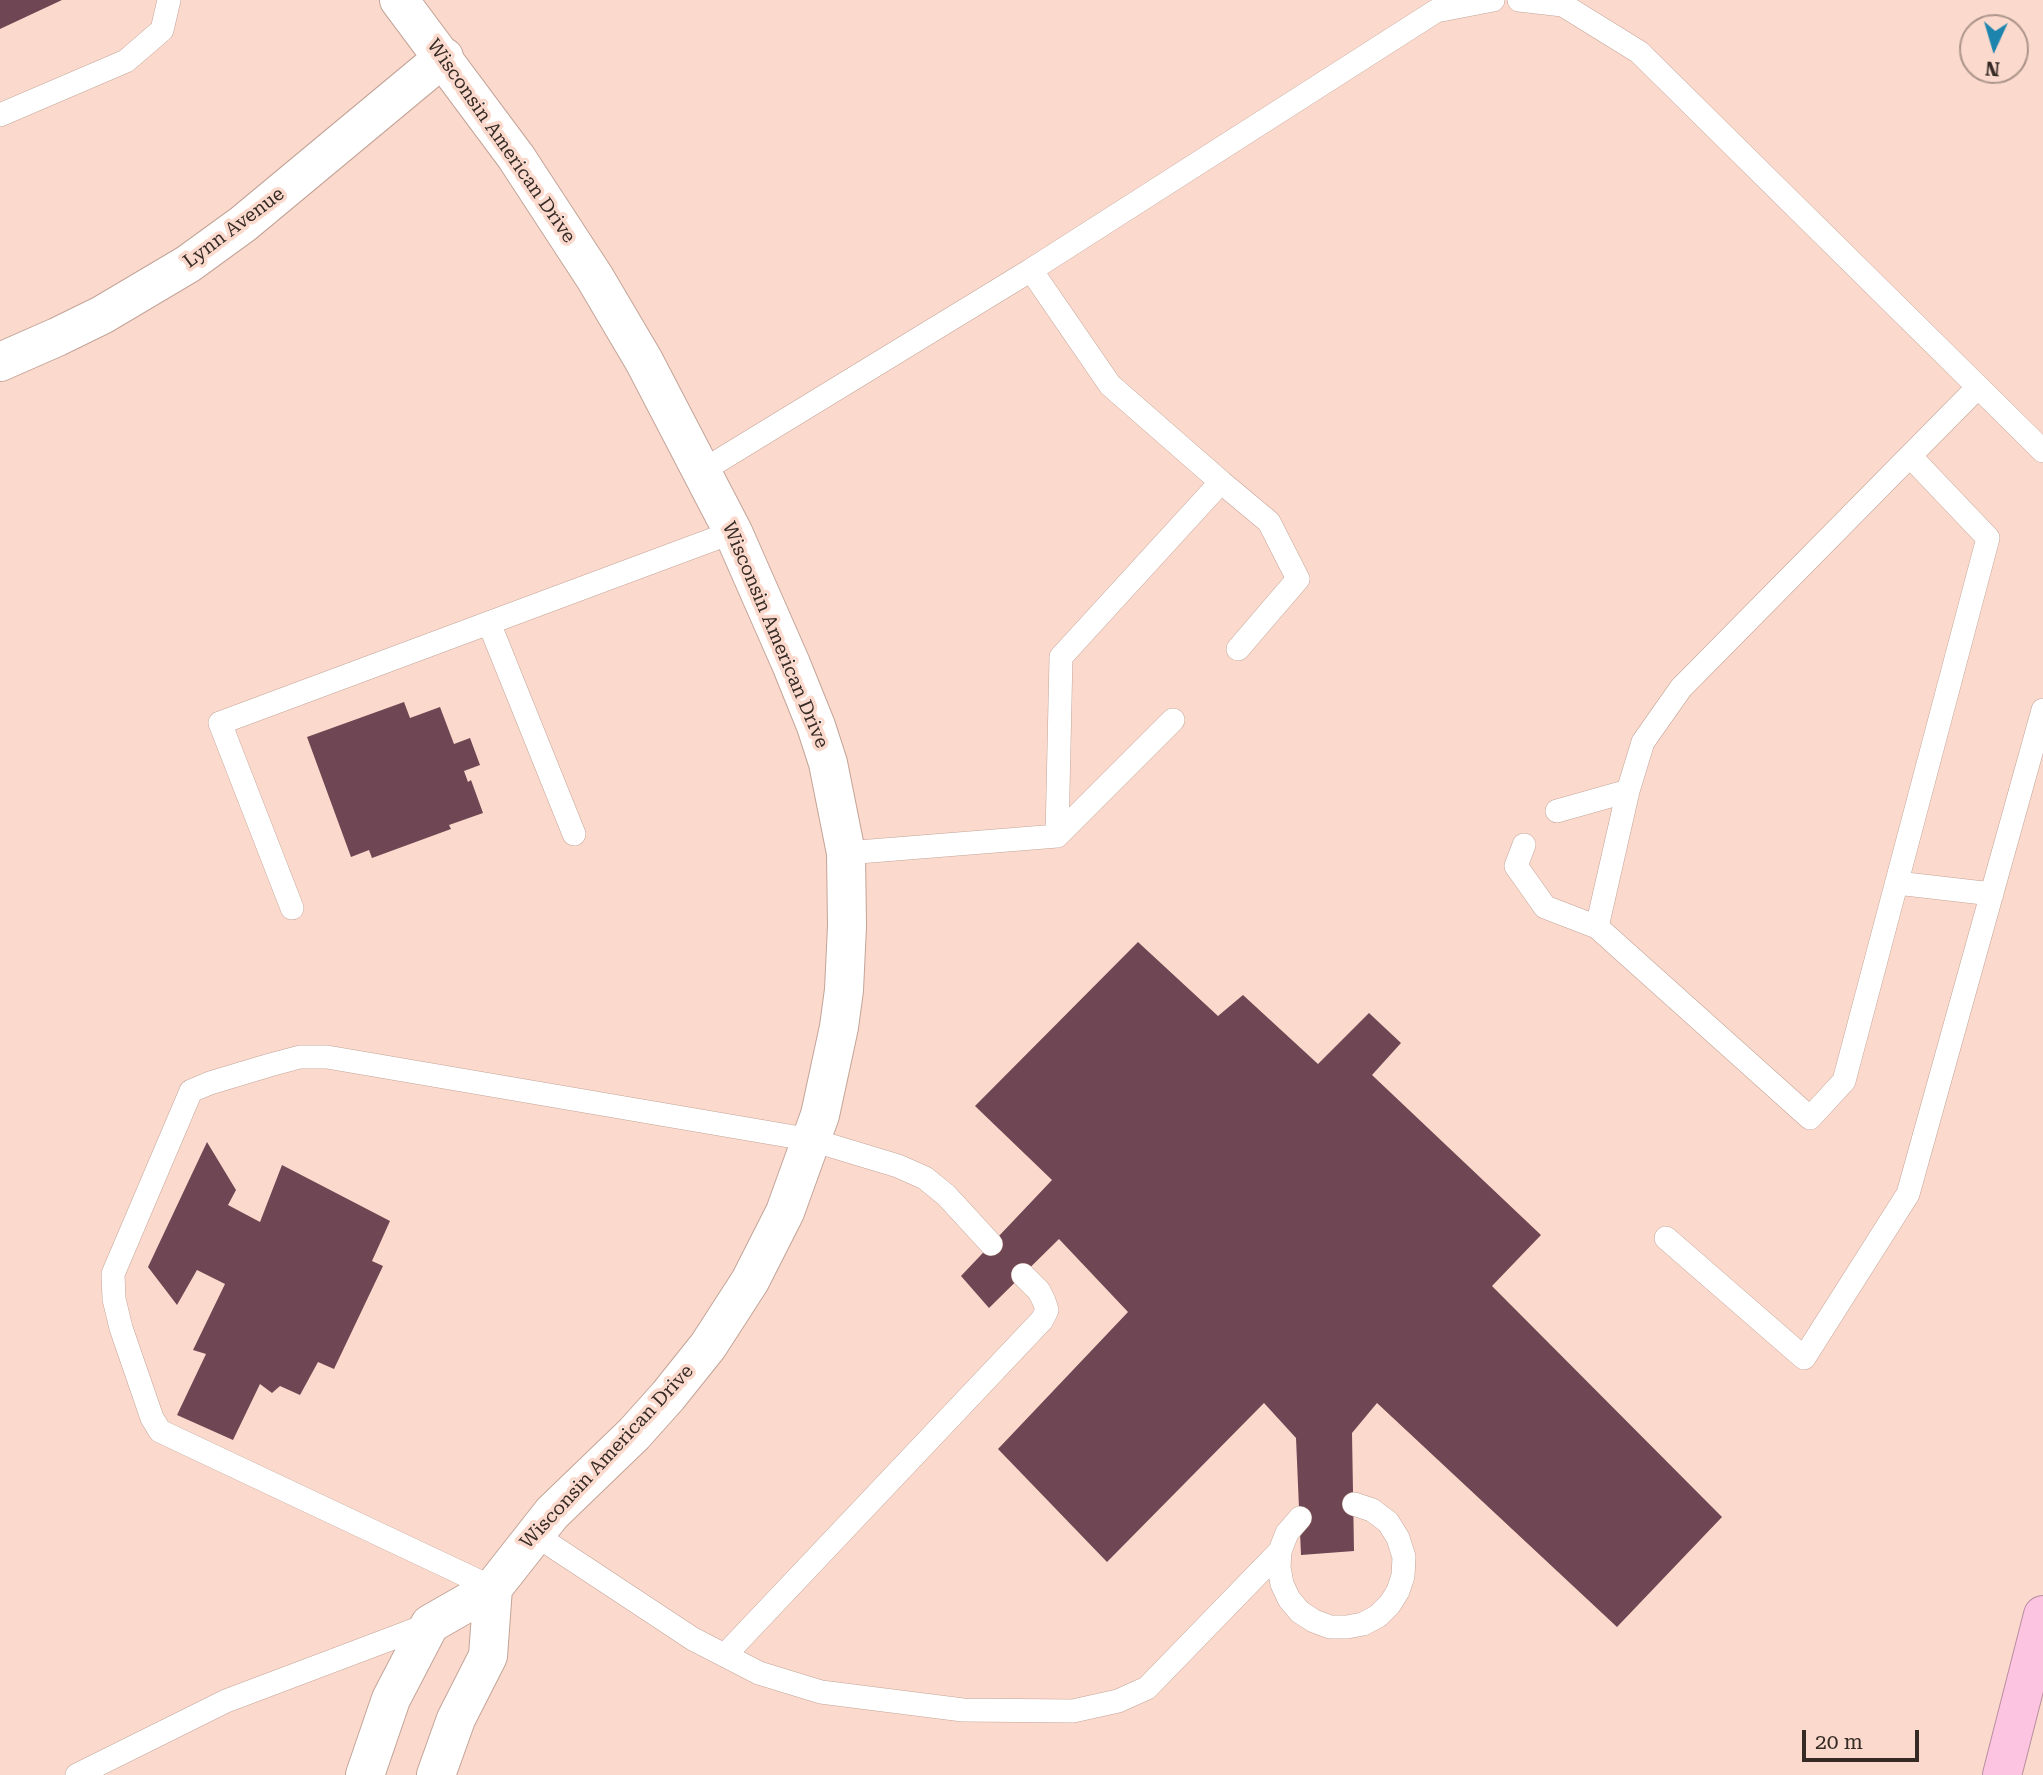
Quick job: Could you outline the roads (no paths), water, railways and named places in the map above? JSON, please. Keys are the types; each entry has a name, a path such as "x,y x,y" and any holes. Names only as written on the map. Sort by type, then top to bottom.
{"highway":[{"path":"2002,1775 2043,1615"}],"street":[{"name":"Wisconsin American Drive","path":"400,0 516,157 595,278 644,361 702,471 772,619 816,726 836,799 846,853 847,926 842,1002 832,1066 812,1140 785,1212 750,1281 708,1346 642,1424 578,1486 534,1534 493,1588 430,1624"},
{"name":"Lynn Avenue","path":"0,362 102,315 188,264 243,224 444,57"},
{"path":"436,1775 456,1719 488,1656 493,1588"},
{"path":"365,1775 391,1699 430,1624"}],"lane":[{"path":"0,115 126,61 162,30 169,0"},
{"path":"702,471 1031,270 1436,11 1493,0"},
{"path":"1519,0 1563,5 1639,52 2043,451"},
{"path":"1031,270 1110,385 1269,522 1298,579 1238,649"},
{"path":"1597,927 1628,791 1643,742 1681,688 1978,387"},
{"path":"1524,845 1516,866 1545,907 1597,927 1810,1118 1844,1081 1988,538 1910,456"},
{"path":"1057,836 1061,657 1221,482"},
{"path":"292,908 220,723 733,532"},
{"path":"489,623 574,834"},
{"path":"1666,1238 1804,1358 1908,1194 2043,710"},
{"path":"846,853 1057,836 1173,720"},
{"path":"1557,811 1628,791"},
{"path":"1897,883 1992,894"},
{"path":"493,1588 160,1431 152,1418 121,1328 114,1299 113,1274 191,1091 300,1057 327,1057 812,1140 898,1166 925,1178 946,1195 992,1244"},
{"path":"725,1656 1042,1320 1047,1310 1044,1301 1023,1275"},
{"path":"1300,1518 1287,1533 1280,1551 1282,1584 1289,1599 1300,1612 1330,1627 1363,1624 1378,1616 1398,1591 1403,1576 1404,1557 1398,1538 1388,1522 1372,1510 1354,1504"},
{"path":"534,1534 693,1639 759,1673 821,1692 963,1710 1073,1711 1118,1701 1147,1688 1280,1551"},
{"path":"77,1775 226,1701 430,1624"}]}
